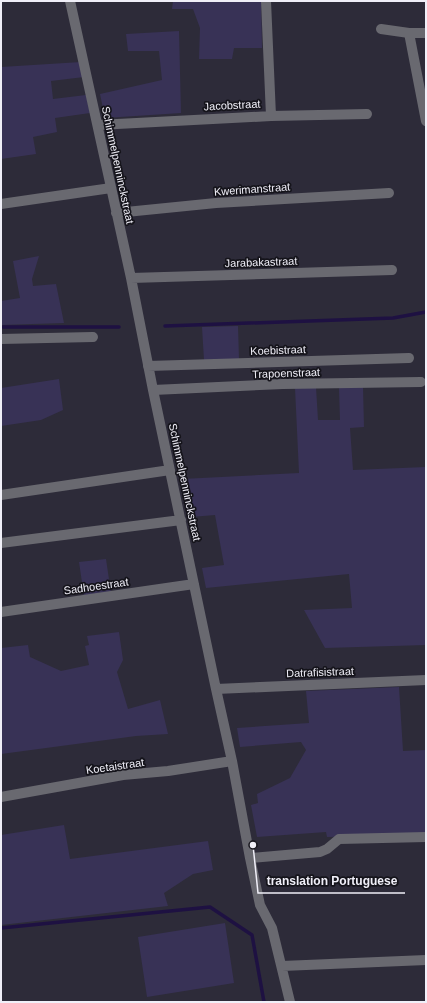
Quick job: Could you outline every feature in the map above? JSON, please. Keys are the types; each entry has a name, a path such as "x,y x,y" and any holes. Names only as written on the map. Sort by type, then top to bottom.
{"street":[{"name":"Schimmelpenninckstraat","path":"70,1 131,278 153,390 232,761 260,905 272,928 290,1002"},
{"path":"266,1 271,116"},
{"path":"381,29 409,33 426,33"},
{"path":"409,33 426,121"},
{"name":"Jacobstraat","path":"98,125 271,116 367,114"},
{"path":"1,204 111,188"},
{"name":"Kwerimanstraat","path":"116,212 216,203 389,193"},
{"name":"Jarabakastraat","path":"131,278 392,270"},
{"path":"1,339 93,337"},
{"name":"Koebistraat","path":"148,366 409,358"},
{"name":"Trapoenstraat","path":"153,390 283,384 421,382"},
{"path":"1,495 170,470"},
{"path":"1,543 181,520"},
{"name":"Sadhoestraat","path":"1,612 194,584"},
{"name":"Datrafisistraat","path":"216,688 426,680"},
{"name":"Koetaistraat","path":"1,797 123,775 168,771 232,761"},
{"path":"250,858 320,852 327,849 339,839 426,837"},
{"path":"282,966 426,960"}],"shaded area":[{"path":"173,1 261,1 262,48 234,48 232,59 199,59 200,28 193,9 172,9"},
{"path":"179,31 181,113 105,118 100,94 162,80 159,51 128,51 126,34"},
{"path":"81,62 84,77 51,81 53,99 86,95 90,113 55,118 57,132 33,137 36,154 1,159 1,67"},
{"path":"39,256 32,279 33,286 56,284 64,323 1,325 1,301 20,298 13,261"},
{"path":"238,326 239,359 204,360 202,327"},
{"path":"59,379 63,410 41,420 1,426 1,388"},
{"path":"316,387 318,420 340,420 339,388 363,387 364,427 350,428 353,470 426,467 426,645 325,648 304,610 352,608 349,574 206,588 202,568 224,565 215,515 191,517 182,479 299,473 295,388"},
{"path":"106,559 111,593 84,596 79,562"},
{"path":"119,632 123,660 117,672 128,709 160,700 168,734 136,736 1,754 1,648 28,645 30,657 61,671 89,665 85,646 89,645 87,636"},
{"path":"399,687 403,751 426,750 426,835 327,837 326,832 257,837 251,805 258,803 257,794 290,778 306,750 301,742 240,747 237,728 309,723 306,691"},
{"path":"64,825 70,859 208,841 213,870 193,874 164,893 168,906 1,925 1,835"},
{"path":"225,923 234,983 147,997 138,937"}],"waterway":[{"path":"165,326 393,318 426,312"},
{"path":"3,327 119,327"},
{"path":"1,928 210,907 252,935 264,1002"}],"place":[{"name":"translation Portuguese","path":"253,845"}]}
